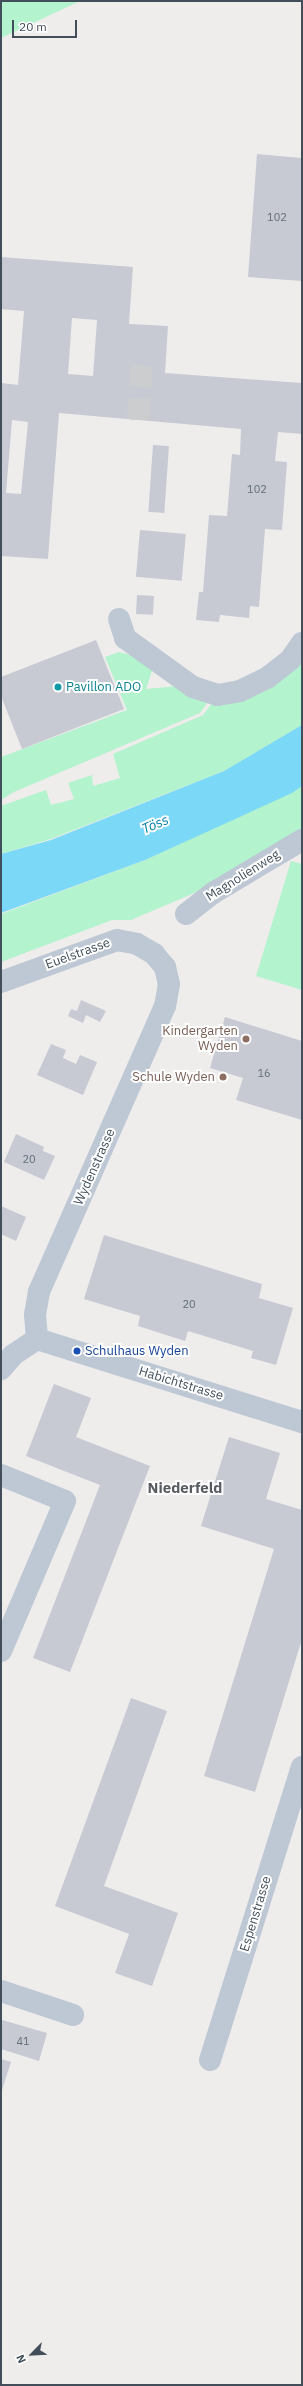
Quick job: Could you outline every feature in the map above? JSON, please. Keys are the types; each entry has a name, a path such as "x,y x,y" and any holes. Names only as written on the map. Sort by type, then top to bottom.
{"street":[{"path":"119,619 124,638 193,687 218,695 240,691 267,678 290,660 302,643"},
{"name":"Magnolienweg","path":"186,914 213,893 302,840"},
{"name":"Euelstrasse","path":"1,982 118,940 138,944 154,954"},
{"name":"Wydenstrasse","path":"37,1339 35,1315 39,1292 165,1006 169,984 165,966 154,954"},
{"path":"1,1369 13,1355 37,1339"},
{"name":"Habichtstrasse","path":"37,1339 302,1422"},
{"path":"1,1475 65,1501 1,1651"},
{"name":"Espenstrasse","path":"210,2060 302,1767"},
{"path":"1,1991 73,2015"}],"green space":[{"path":"1,1 80,1 1,38"},
{"path":"302,643 302,725 224,771 51,839 1,854 1,806 46,790 51,805 74,799 68,783 92,775 93,786 120,778 113,754 203,715 218,695 240,691"},
{"path":"119,652 131,655 153,668 146,689 177,686 208,702 200,713 14,792 1,800 1,757 127,710 105,657"},
{"path":"302,786 302,839 192,894 131,920 112,920 1,962 1,914 145,860"},
{"path":"291,861 302,864 302,990 256,976"}],"water":[{"name":"Töss","path":"302,725 302,786 292,793 145,860 1,913 1,854 51,840 224,771"}],"building":[{"path":"257,154 302,158 302,281 248,277"},
{"path":"1,257 133,267 129,324 168,326 165,373 302,383 302,434 278,432 275,461 287,462 282,530 265,529 259,607 250,606 249,618 220,615 219,622 196,620 199,592 203,592 209,515 227,516 232,454 240,455 241,429 59,413 48,559 1,556 1,383 18,385 24,311 1,309","holes":["72,318 97,320 93,376 68,374","12,420 28,422 21,494 6,493"]},
{"path":"153,445 169,446 164,513 148,512"},
{"path":"140,530 186,534 182,581 136,577"},
{"path":"137,595 154,596 153,615 136,614"},
{"name":"Pavillon ADO","path":"96,640 124,709 22,749 1,696 1,677"},
{"path":"81,1000 106,1011 100,1022 86,1015 83,1023 68,1016 71,1009 77,1011"},
{"path":"225,1017 302,1041 302,1120 236,1100 243,1078 210,1068"},
{"path":"51,1044 66,1050 63,1058 76,1064 80,1055 97,1062 83,1095 37,1075"},
{"path":"16,1134 44,1147 43,1151 55,1156 44,1180 4,1162"},
{"path":"1,1206 26,1217 16,1241 1,1234"},
{"path":"104,1235 262,1284 259,1298 293,1308 276,1365 251,1358 253,1351 188,1331 185,1341 138,1326 140,1316 84,1299"},
{"path":"54,1384 91,1398 76,1437 150,1466 70,1672 33,1658 100,1485 26,1456"},
{"path":"229,1437 280,1453 266,1499 302,1510 302,1639 255,1792 204,1776 274,1549 201,1526"},
{"path":"131,1698 167,1711 104,1886 178,1913 152,1986 115,1973 129,1934 55,1906"},
{"path":"2,2020 47,2033 39,2061 1,2049"},
{"path":"1,2059 11,2062 1,2093"}],"tunnel":[{"path":"138,420 142,357"}],"place":[{"name":"Pavillon ADO","path":"58,687"},
{"name":"Kindergarten Wyden","path":"246,1039"},
{"name":"Schule Wyden","path":"223,1077"},
{"name":"Schulhaus Wyden","path":"77,1351"}],"district":[{"name":"Niederfeld","path":"185,1488"}]}
